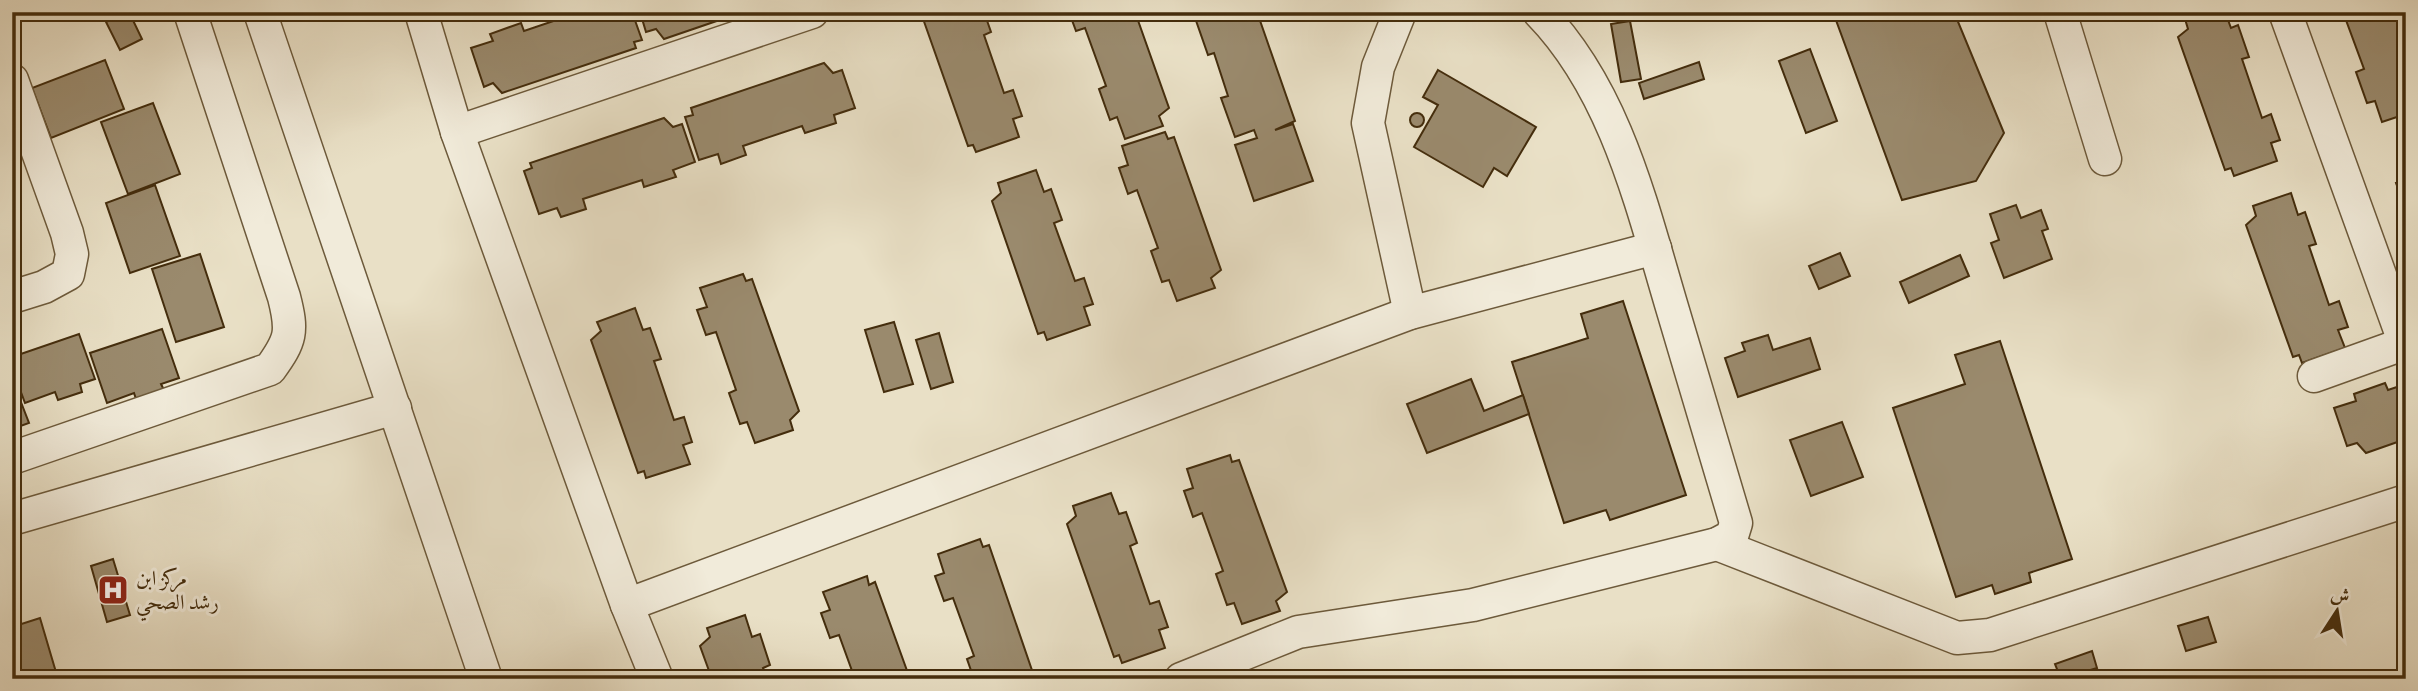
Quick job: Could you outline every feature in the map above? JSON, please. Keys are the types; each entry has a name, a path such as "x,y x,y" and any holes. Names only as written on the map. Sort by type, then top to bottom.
{"street":[{"path":"12,458 270,369 287,345 291,325 284,297 190,12"},
{"path":"260,12 486,679"},
{"path":"421,12 457,132 627,605 657,679"},
{"path":"457,132 812,12"},
{"path":"1400,12 1378,67 1368,123 1374,165 1410,313"},
{"path":"1181,679 1298,632 1473,605 1717,544 1732,536 1736,523 1655,248 1614,129 1586,70 1539,12"},
{"path":"2060,12 2105,159"},
{"path":"2285,12 2406,344 2314,376"},
{"path":"12,80 72,254 68,274 44,287 12,297"},
{"path":"627,605 1410,313 1655,248"},
{"path":"12,519 394,408"},
{"path":"1717,544 1957,638 1990,635 2406,501"}],"building":[{"path":"129,12 142,39 120,50 106,22"},
{"path":"580,12 632,12 642,40 634,42 636,48 502,93 493,83 484,87 471,48 493,41 490,34 521,23 524,31"},
{"path":"640,12 743,12 664,39 656,29 646,32"},
{"path":"984,12 991,32 984,35 1004,93 1013,90 1022,116 1013,119 1019,137 976,152 973,145 968,146 921,13"},
{"path":"1069,12 1135,12 1169,108 1159,116 1163,126 1125,139 1117,117 1110,120 1099,89 1106,86 1085,28 1076,31"},
{"path":"1193,12 1257,12 1295,121 1275,130 1293,124 1313,181 1254,201 1235,145 1257,138 1254,130 1235,137 1221,98 1228,96 1214,53 1208,55"},
{"path":"1833,12 1954,12 2004,133 1976,181 1902,200"},
{"path":"2205,12 2225,12 2231,28 2238,25 2249,57 2242,59 2262,118 2271,114 2280,140 2271,143 2277,161 2234,176 2231,168 2225,170 2178,37 2188,29 2185,19"},
{"path":"2343,12 2399,12 2406,32 2406,114 2382,122 2375,101 2367,103 2356,72 2364,69"},
{"path":"1630,21 1641,79 1621,82 1611,24"},
{"path":"1810,49 1837,121 1806,133 1779,61"},
{"path":"105,60 124,109 51,138 32,88"},
{"path":"1699,62 1704,79 1644,99 1639,83"},
{"path":"824,63 833,73 842,70 855,108 834,115 836,123 805,133 802,126 743,146 746,155 721,164 718,154 699,160 685,117 693,115 691,108"},
{"path":"1438,70 1536,127 1507,176 1494,168 1483,187 1414,147 1438,105 1423,97"},
{"path":"153,103 180,174 128,194 101,122"},
{"path":"1414,113 1420,113 1424,120 1420,127 1414,127 1410,123 1410,117"},
{"path":"664,118 673,127 682,124 695,162 673,170 676,177 644,187 642,180 583,199 586,209 561,217 557,208 539,214 524,171 532,168 530,163"},
{"path":"1165,132 1168,139 1174,137 1221,270 1211,278 1215,288 1177,301 1169,280 1162,282 1151,251 1158,248 1137,190 1128,194 1119,168 1128,165 1122,146"},
{"path":"1036,170 1044,192 1051,189 1062,220 1054,223 1075,281 1084,278 1093,304 1084,307 1090,325 1047,340 1044,332 1038,334 992,201 1001,193 998,183"},
{"path":"2406,180 2406,208 2405,208 2396,183"},
{"path":"155,185 180,256 130,273 106,203"},
{"path":"2291,193 2298,215 2305,212 2316,244 2309,246 2329,305 2339,301 2348,327 2338,330 2345,348 2302,363 2299,355 2293,357 2246,225 2256,216 2253,206"},
{"path":"2016,205 2021,218 2041,210 2048,229 2042,231 2052,259 2004,278 1991,243 1999,240 1990,214"},
{"path":"12,252 20,277 12,279"},
{"path":"1840,253 1850,276 1819,289 1809,266"},
{"path":"200,254 224,327 176,342 152,269"},
{"path":"1960,255 1969,276 1909,303 1900,282"},
{"path":"743,274 746,281 752,279 799,411 790,420 793,430 755,443 747,422 740,424 729,393 736,390 716,332 706,335 697,310 707,307 700,288"},
{"path":"1623,301 1686,495 1610,520 1606,510 1564,523 1512,362 1588,338 1581,314"},
{"path":"635,308 643,330 650,328 661,359 654,361 674,420 684,417 692,442 683,445 690,464 646,478 644,471 638,473 591,340 601,331 597,322"},
{"path":"894,322 913,384 884,392 865,330"},
{"path":"162,329 179,378 161,384 165,392 137,402 134,393 107,403 90,353"},
{"path":"939,333 953,382 931,389 916,340"},
{"path":"79,334 95,379 80,384 82,392 58,400 55,392 25,403 12,368 12,357"},
{"path":"1768,335 1773,350 1810,338 1820,369 1738,397 1725,358 1745,351 1742,343"},
{"path":"2000,341 2072,559 2029,573 2031,582 1995,594 1992,585 1956,597 1893,408 1965,384 1955,355"},
{"path":"12,379 29,423 12,429"},
{"path":"1471,379 1484,411 1523,395 1529,414 1427,453 1407,404"},
{"path":"2385,383 2388,390 2406,384 2406,439 2366,453 2357,443 2347,446 2334,408 2356,401 2354,394"},
{"path":"1842,422 1863,477 1811,496 1790,440"},
{"path":"1230,455 1232,462 1239,460 1287,592 1276,601 1280,611 1242,624 1234,603 1227,605 1216,574 1223,571 1202,513 1193,517 1184,491 1193,488 1187,469"},
{"path":"1111,493 1119,514 1126,512 1137,543 1130,546 1150,604 1159,601 1168,627 1159,630 1165,648 1122,663 1119,655 1114,657 1067,524 1076,516 1073,506"},
{"path":"980,539 983,547 989,545 1035,679 974,679 967,659 974,656 953,598 944,601 935,576 944,573 938,554"},
{"path":"113,559 130,615 107,622 91,566"},
{"path":"867,576 869,585 875,582 910,679 855,679 839,635 830,638 821,613 830,610 823,592"},
{"path":"745,615 752,637 760,634 770,665 763,668 767,679 712,679 700,646 710,637 707,628"},
{"path":"2208,617 2216,642 2186,651 2178,626"},
{"path":"40,618 58,679 12,679 12,627"},
{"path":"2092,651 2097,668 2061,679 2055,664"}],"place":[{"name":"مركز ابن رشد الصحي","path":"113,590"}]}
